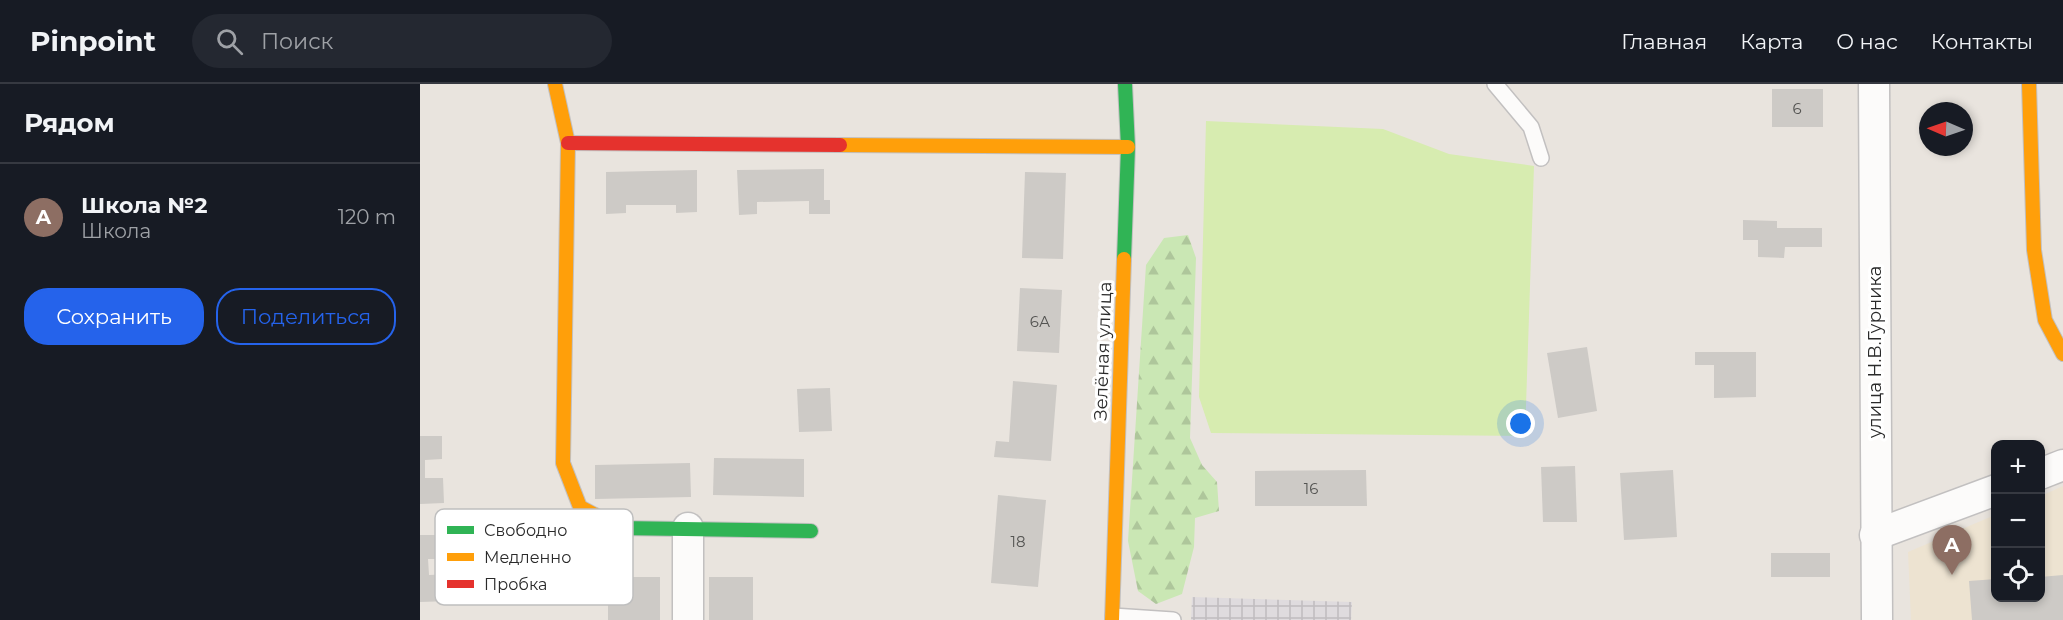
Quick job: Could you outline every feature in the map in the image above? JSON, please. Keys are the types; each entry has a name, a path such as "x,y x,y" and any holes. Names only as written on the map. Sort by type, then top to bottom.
{"street":[{"path":"555,84 568,143 563,463 580,507 584,509"},
{"name":"Зелёная улица","path":"1112,618 1128,147 1125,84"},
{"name":"улица Н.В.Гурника","path":"1874,84 1877,620"},
{"path":"2029,84 2034,250 2044,320 2063,354"},
{"path":"568,143 1128,147"},
{"path":"2045,472 2063,465"},
{"path":"1875,535 1991,492"},
{"path":"633,528 811,531"},
{"path":"688,528 688,620"}],"lane":[{"path":"1495,84 1532,127 1541,158"},
{"path":"1112,618 1173,620"}],"shaded area":[{"path":"2063,486 2063,620 1911,620 1908,552 1991,517 1991,602 2045,602 2045,494"},
{"path":"1192,597 1352,602 1351,620 1191,620"}],"green space":[{"path":"1206,121 1383,129 1449,154 1534,166 1525,436 1211,433 1199,397"},
{"path":"1188,235 1196,258 1190,438 1202,465 1217,482 1219,511 1195,518 1194,547 1182,594 1156,604 1138,591 1128,541 1146,265 1164,238"}],"building":[{"path":"1772,89 1823,89 1823,127 1772,127"},
{"path":"824,169 824,200 830,200 830,214 809,214 809,201 757,202 757,214 739,215 737,170"},
{"path":"697,170 697,212 676,213 676,205 626,205 626,213 606,214 606,172"},
{"path":"1025,172 1066,173 1063,259 1022,258"},
{"path":"1743,220 1777,221 1777,228 1822,228 1822,247 1785,247 1784,258 1758,257 1758,240 1743,240"},
{"path":"1020,288 1062,290 1059,353 1017,351"},
{"path":"1587,347 1597,411 1558,418 1547,353"},
{"path":"1695,352 1756,352 1756,397 1714,398 1714,365 1695,365"},
{"path":"1013,381 1057,385 1051,461 994,457 996,441 1009,442"},
{"path":"830,388 832,431 799,432 797,389"},
{"path":"420,436 442,436 442,459 425,460 425,478 443,478 444,503 420,504"},
{"path":"714,458 804,459 804,497 713,495"},
{"path":"690,463 691,497 595,499 595,465"},
{"path":"1575,466 1577,522 1543,522 1541,467"},
{"path":"1366,470 1367,506 1255,506 1255,471"},
{"path":"1673,470 1677,537 1624,540 1620,473"},
{"path":"998,495 1046,500 1038,587 991,583"},
{"path":"420,535 435,535 435,559 428,559 429,575 435,575 435,602 420,602"},
{"path":"1771,553 1830,553 1830,577 1771,577"},
{"path":"2063,575 2063,620 1972,620 1969,581 1991,579 1991,602 2045,602 2045,577"},
{"path":"633,577 660,577 660,620 608,620 608,605 633,605"},
{"path":"709,577 753,577 753,620 709,620"}],"traffic: fast":[{"path":"1124,259 1128,147 1125,84"},
{"path":"633,528 811,531"}],"traffic: slow":[{"path":"555,84 568,143 563,463 580,507 584,509"},
{"path":"2029,84 2034,250 2045,320 2063,354"},
{"path":"840,145 1128,147"},
{"path":"1112,620 1124,259"}],"traffic: jam":[{"path":"568,143 840,145"}],"place":[{"name":"Школа №2","path":"1952,575"}]}
